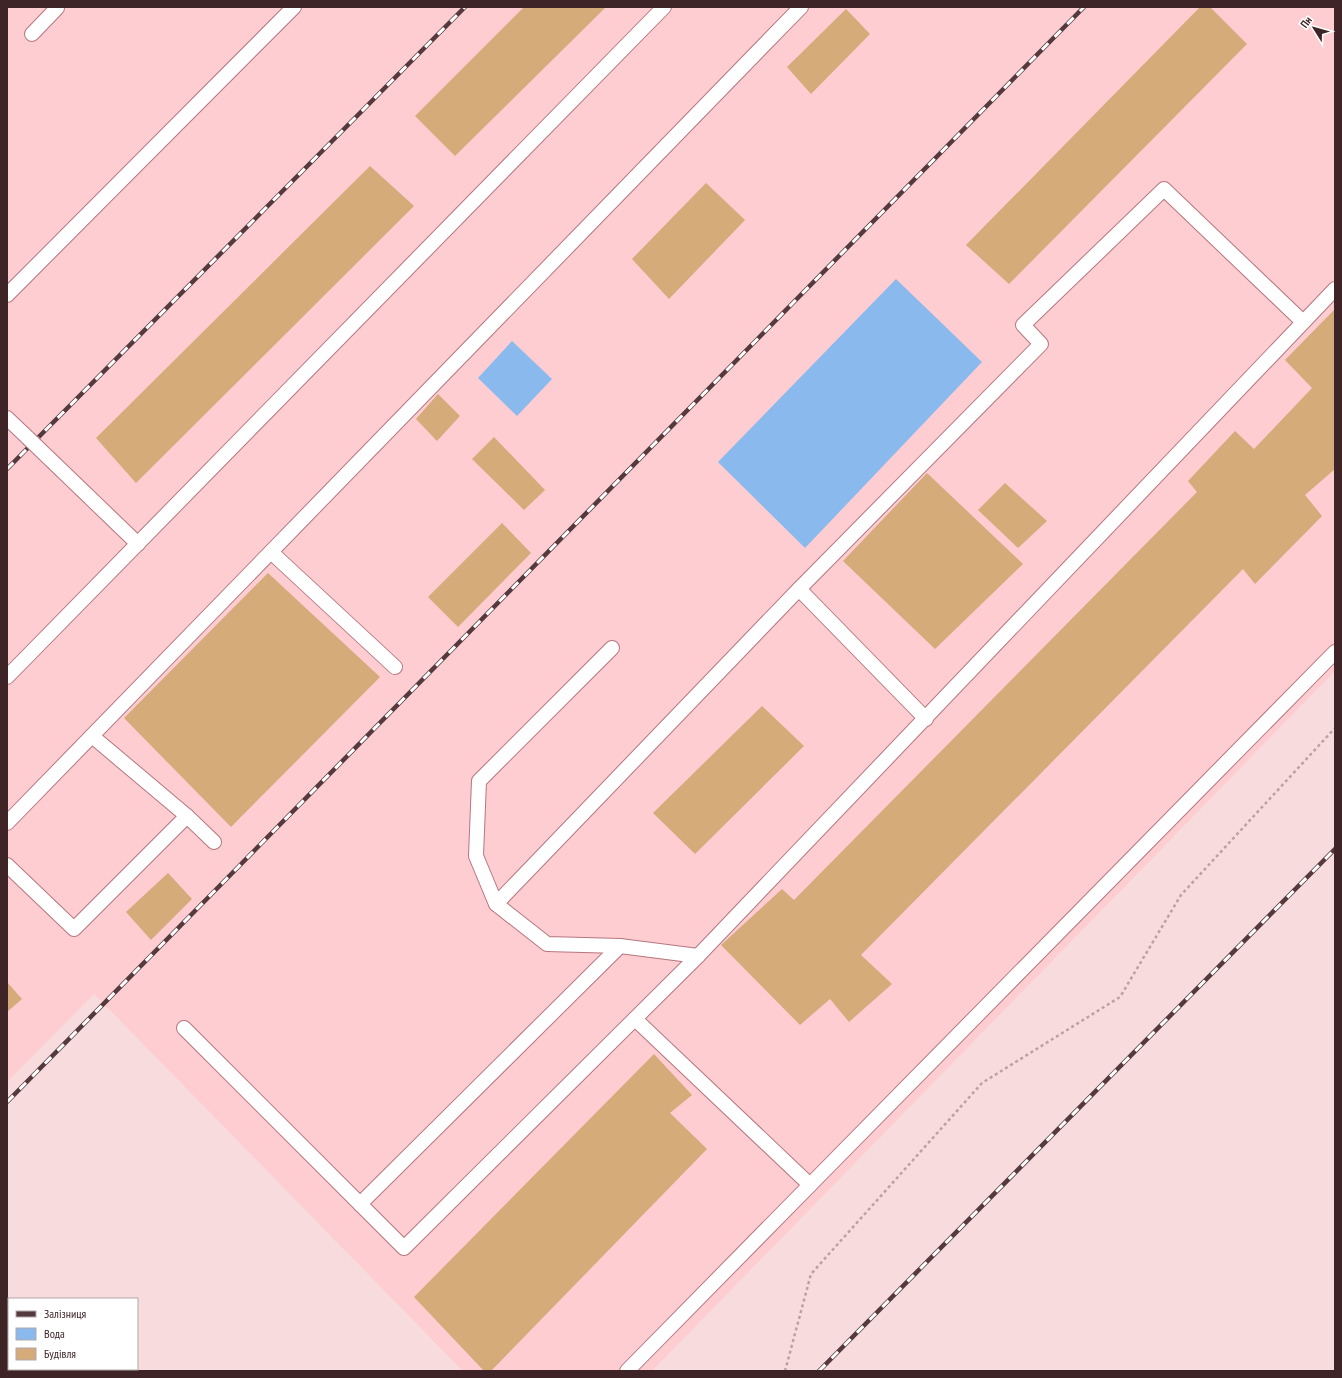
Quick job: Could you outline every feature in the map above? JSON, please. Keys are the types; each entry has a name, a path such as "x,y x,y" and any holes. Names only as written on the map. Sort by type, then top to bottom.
{"lane":[{"path":"32,34 57,8 56,7"},
{"path":"7,295 294,7"},
{"path":"7,678 664,7"},
{"path":"7,823 801,7"},
{"path":"496,904 799,589 1041,344 1023,325 1164,189 1303,322"},
{"path":"184,1028 404,1248 698,956 926,719 1335,289"},
{"path":"7,418 138,544"},
{"path":"271,552 395,667"},
{"path":"799,589 926,719"},
{"path":"612,648 479,781 476,856 496,904 547,944 620,946 698,956"},
{"path":"627,1371 1335,652"},
{"path":"92,736 187,816 214,842"},
{"path":"7,865 74,929 187,816"},
{"path":"360,1204 620,946"},
{"path":"635,1019 810,1185"}],"path":[{"path":"785,1371 811,1274 982,1083 1120,997 1181,895 1335,728"}],"shaded area":[{"path":"7,7 1335,7 1335,671 652,1371 463,1371 94,994 7,1082"}],"water":[{"path":"896,279 982,362 805,548 718,462"},
{"path":"512,341 552,379 517,416 478,378"}],"building":[{"path":"524,7 606,7 455,156 415,116"},
{"path":"1200,7 1210,7 1247,44 1009,284 966,245"},
{"path":"846,9 870,34 811,94 787,67"},
{"path":"370,166 414,206 136,483 96,438"},
{"path":"706,183 745,220 669,299 632,259"},
{"path":"1335,309 1335,469 1305,495 1322,516 1255,584 1243,569 861,955 892,984 849,1022 830,999 800,1025 721,945 782,889 794,900 1197,492 1188,481 1235,431 1254,449 1312,388 1285,360"},
{"path":"438,394 460,416 437,441 416,419"},
{"path":"494,437 545,490 524,510 472,459"},
{"path":"927,473 1023,564 935,649 843,561"},
{"path":"1005,483 1047,521 1018,548 978,510"},
{"path":"502,523 531,553 458,627 428,597"},
{"path":"268,573 380,677 231,827 124,718"},
{"path":"762,706 804,746 695,854 653,813"},
{"path":"168,873 192,899 151,940 126,912"},
{"path":"7,982 22,999 7,1012"},
{"path":"654,1054 692,1095 670,1113 707,1149 491,1371 484,1371 414,1297"}],"railway":[{"path":"7,469 465,7"},
{"path":"7,1102 1084,7"},
{"path":"819,1371 1335,849"}]}
